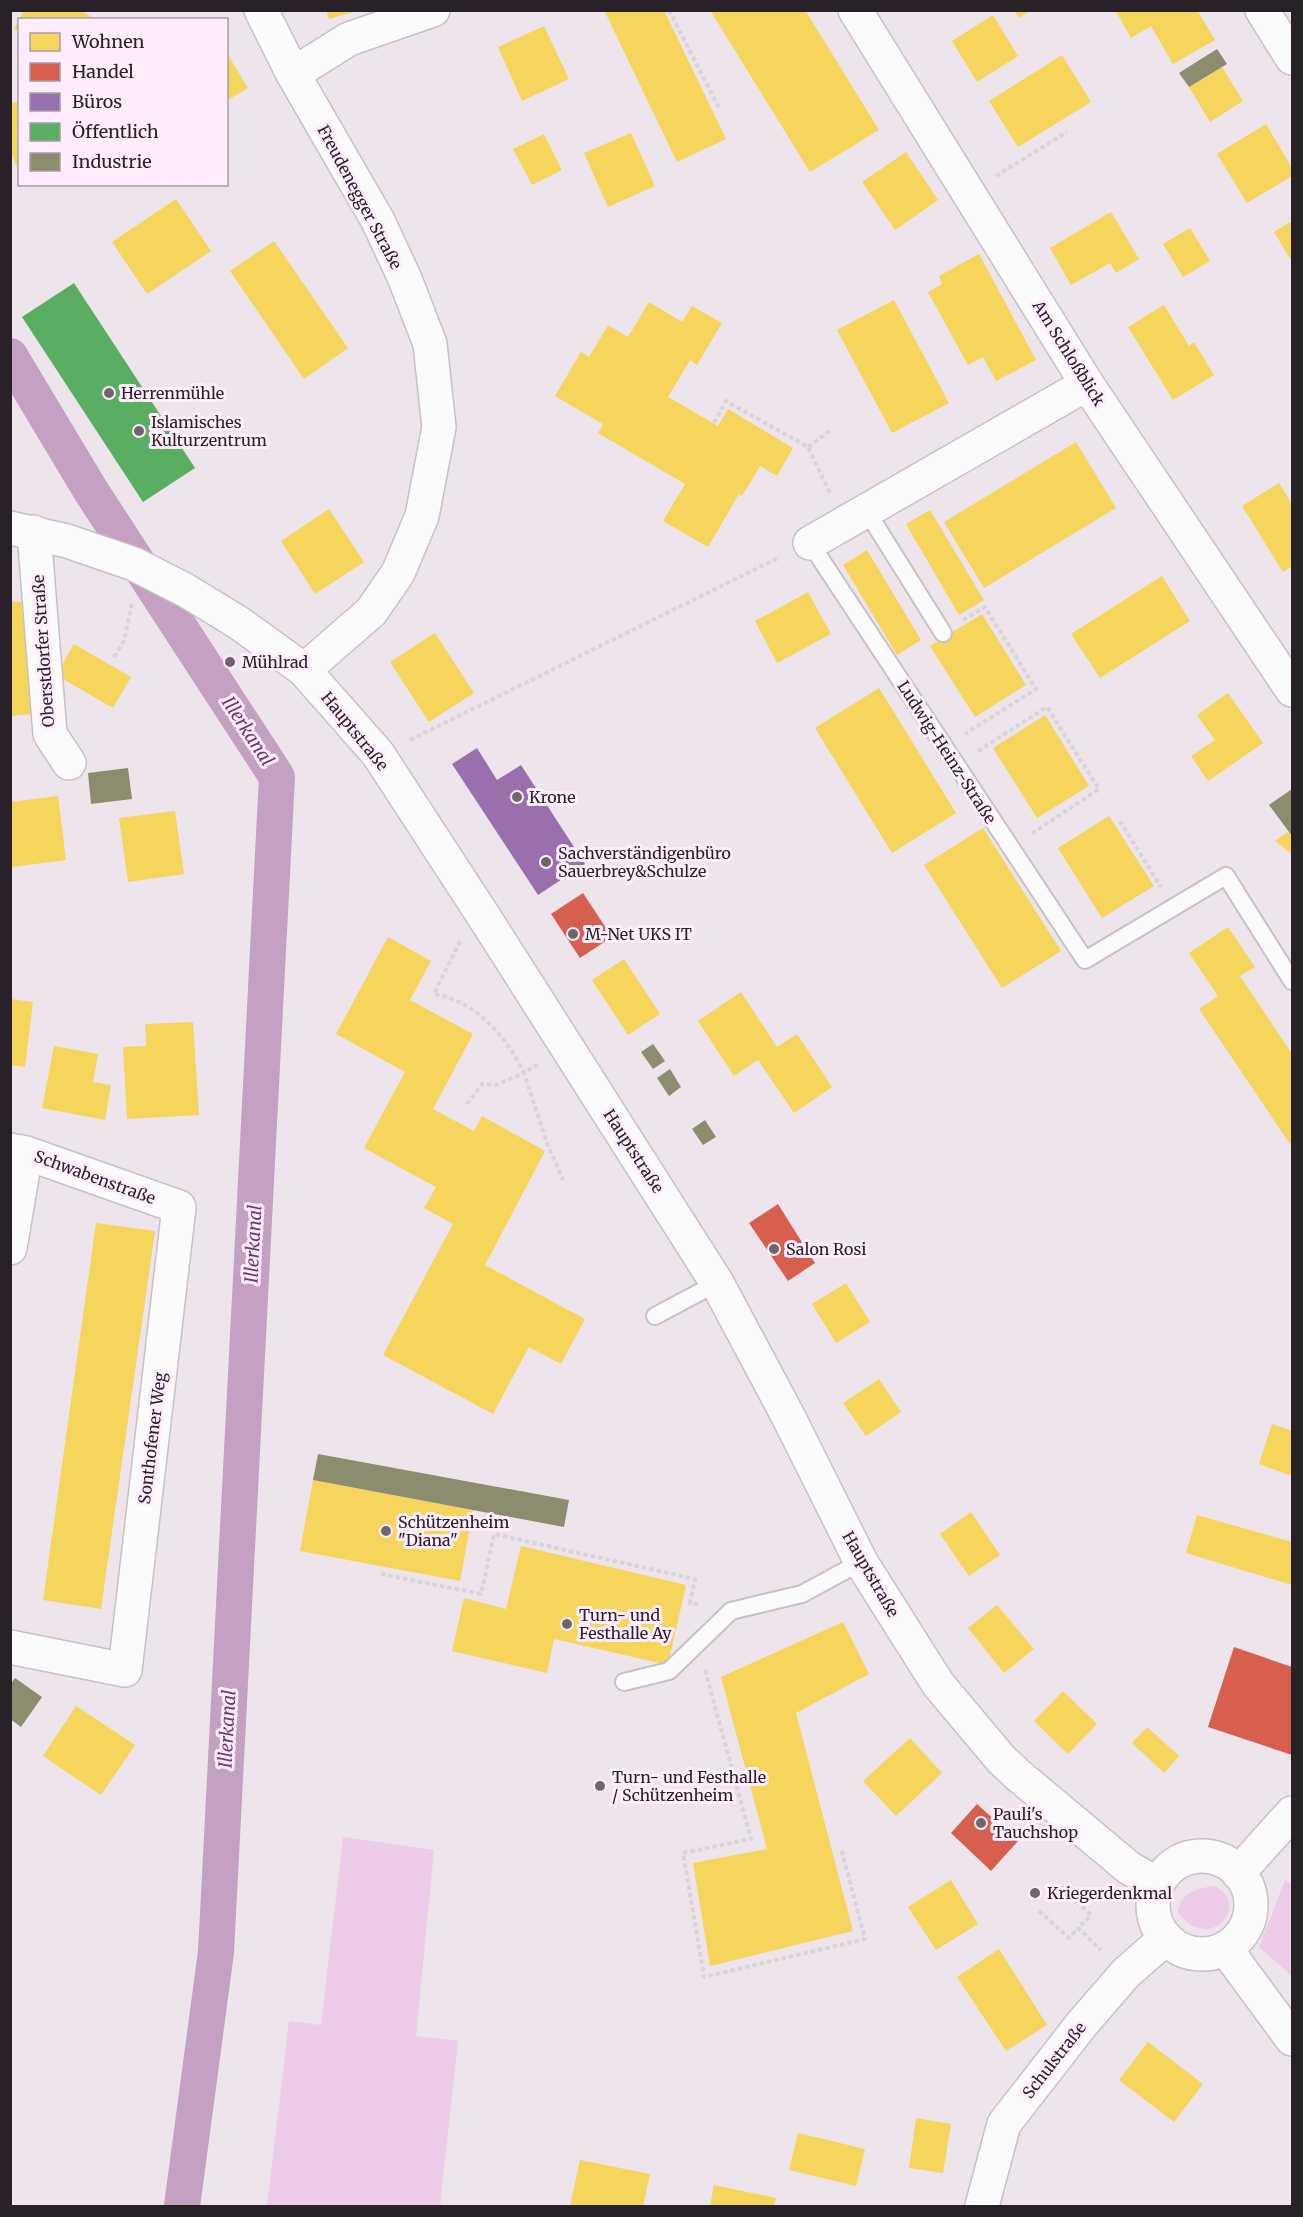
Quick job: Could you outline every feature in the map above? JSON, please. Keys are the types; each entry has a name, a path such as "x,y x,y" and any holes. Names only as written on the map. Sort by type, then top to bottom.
{"street":[{"name":"Freudenegger Straße","path":"261,10 293,74 378,222 405,279 430,344 439,427 422,516 398,573 371,612 304,670"},
{"path":"293,74 349,39 433,10"},
{"name":"Am Schloßblick","path":"855,10 1088,384 1293,690"},
{"path":"1262,10 1293,58"},
{"path":"810,543 1088,384"},
{"name":"Hauptstraße","path":"22,530 67,541 134,564 185,590 239,623 304,670 378,754 488,922 717,1283 789,1416 861,1562 938,1684 1001,1759 1018,1775 1129,1868 1157,1884"},
{"name":"Oberstdorfer Straße","path":"22,530 50,734 69,763"},
{"path":"10,1248 18,1151"},
{"name":"Schwabenstraße","path":"18,1151 179,1207"},
{"name":"Sonthofener Weg","path":"10,1647 125,1670 179,1207"},
{"path":"1238,1873 1293,1813"},
{"path":"1202,1857 1228,1864 1238,1873 1245,1882 1250,1906 1248,1921 1235,1941 1226,1948 1210,1954 1195,1954 1180,1949 1166,1938 1157,1925 1153,1911 1157,1884 1169,1869 1178,1862 1202,1857"},
{"name":"Schulstraße","path":"982,2206 1004,2124 1074,2034 1126,1973 1166,1938"},
{"path":"1226,1948 1293,2039"}],"lane":[{"path":"855,517 943,633"},
{"name":"Ludwig-Heinz-Straße","path":"810,543 1085,960 1174,907"},
{"path":"1174,907 1226,876 1293,981"},
{"path":"655,1316 717,1283"},
{"path":"624,1683 669,1671 731,1611 801,1594 861,1562"}],"path":[{"path":"669,10 720,110"},
{"path":"969,193 1067,132"},
{"path":"714,423 726,401 808,447 855,517"},
{"path":"808,447 832,429"},
{"path":"378,754 376,752 415,738 810,543"},
{"path":"114,657 124,641 130,606"},
{"path":"943,633 985,607 1036,689 944,747"},
{"path":"956,765 1047,707 1099,789 1010,848"},
{"path":"1120,821 1174,907"},
{"path":"488,922 460,941 434,994 451,997 473,1011 497,1031 513,1051 524,1072 547,1143 562,1180"},
{"path":"467,1104 482,1083 496,1085 568,1047"},
{"path":"381,1574 481,1594 494,1534 695,1579 690,1603 731,1611"},
{"path":"698,1643 751,1839 683,1853 704,1977 865,1939 841,1848"},
{"path":"1039,1911 1070,1938 1091,1915 1060,1886"},
{"path":"1078,1929 1126,1973"}],"shaded area":[{"path":"343,1837 434,1850 416,2036 458,2041 440,2206 267,2206 289,2021 321,2025"},
{"path":"1285,1880 1292,1885 1292,1976 1259,1947"},
{"path":"1214,1886 1225,1894 1229,1904 1228,1914 1213,1928 1202,1929 1190,1924 1178,1912 1182,1900 1195,1890"}],"building: Wohnen":[{"path":"24,10 80,10 94,18 20,18"},
{"path":"326,10 357,10 357,11 329,19"},
{"path":"604,10 664,10 726,139 677,162"},
{"path":"710,10 805,10 879,130 810,172"},
{"path":"1014,10 1031,10 1019,18"},
{"path":"1115,10 1197,10 1215,40 1173,64 1151,26 1131,38"},
{"path":"993,15 1018,56 977,82 952,41"},
{"path":"544,26 569,79 522,101 498,47"},
{"path":"228,55 248,88 228,100"},
{"path":"1062,55 1091,102 1018,147 989,101"},
{"path":"1222,67 1243,101 1210,122 1189,87"},
{"path":"18,102 18,170 10,149 10,104"},
{"path":"1266,124 1292,168 1292,176 1247,203 1217,154"},
{"path":"631,133 655,186 608,207 584,153"},
{"path":"544,134 562,170 532,185 513,149"},
{"path":"906,152 938,200 895,230 862,182"},
{"path":"176,199 211,251 147,294 112,242"},
{"path":"1111,212 1139,259 1116,273 1110,263 1071,285 1050,248"},
{"path":"1292,221 1292,262 1274,232"},
{"path":"1190,228 1210,261 1183,277 1163,244"},
{"path":"274,241 348,348 304,379 230,271"},
{"path":"979,254 1036,360 996,381 983,357 968,365 928,292 942,284 939,276"},
{"path":"894,300 949,403 892,433 837,330"},
{"path":"649,302 682,322 692,306 722,323 697,365 690,360 668,397 718,426 728,409 793,448 777,476 760,466 742,496 739,494 708,547 663,521 685,484 598,433 603,424 555,396 581,352 589,357 608,325 628,337"},
{"path":"1164,305 1189,346 1194,342 1214,375 1173,400 1128,327"},
{"path":"1076,442 1116,508 984,588 944,522"},
{"path":"1279,483 1292,504 1292,566 1283,572 1242,506"},
{"path":"329,509 364,562 315,594 281,541"},
{"path":"930,510 984,600 959,615 906,524"},
{"path":"867,550 921,640 897,655 843,565"},
{"path":"1162,576 1190,621 1100,678 1071,634"},
{"path":"808,592 831,634 777,663 755,621"},
{"path":"10,601 32,603 43,713 10,716"},
{"path":"982,614 1026,685 975,717 930,646"},
{"path":"435,633 474,693 429,722 390,662"},
{"path":"74,644 131,677 113,708 56,675"},
{"path":"879,688 956,813 892,853 815,728"},
{"path":"1228,693 1263,743 1208,781 1191,756 1215,740 1197,715"},
{"path":"1045,715 1089,786 1037,818 993,748"},
{"path":"58,796 66,860 12,867 10,802"},
{"path":"175,811 184,874 128,882 119,818"},
{"path":"1109,816 1154,886 1102,918 1058,848"},
{"path":"983,828 1061,951 1002,988 924,865"},
{"path":"1288,832 1292,836 1292,854 1275,841"},
{"path":"1228,927 1255,967 1240,976 1292,1054 1292,1147 1199,1009 1218,996 1189,953"},
{"path":"388,937 431,961 410,1000 473,1034 433,1109 474,1131 482,1116 545,1151 485,1265 585,1319 561,1364 529,1347 493,1414 383,1355 453,1224 424,1208 436,1187 364,1148 405,1072 336,1034"},
{"path":"624,959 660,1014 628,1035 592,980"},
{"path":"741,992 777,1047 797,1034 832,1087 794,1113 758,1060 734,1076 698,1021"},
{"path":"10,999 33,1002 25,1067 10,1065"},
{"path":"193,1022 199,1115 127,1119 123,1047 146,1046 145,1024"},
{"path":"54,1046 98,1054 93,1082 111,1085 105,1120 42,1108"},
{"path":"96,1223 155,1231 101,1609 43,1600"},
{"path":"846,1283 870,1322 836,1343 812,1304"},
{"path":"879,1379 901,1412 866,1436 843,1403"},
{"path":"1272,1424 1292,1431 1292,1476 1259,1464"},
{"name":"Schützenheim \"Diana\"","path":"313,1480 473,1510 460,1581 300,1551"},
{"path":"971,1512 1000,1555 969,1576 940,1534"},
{"path":"1197,1515 1292,1542 1292,1585 1186,1553"},
{"name":"Turn- und Festhalle Ay","path":"521,1546 686,1585 668,1665 554,1639 547,1673 452,1651 464,1598 506,1609"},
{"path":"997,1605 1034,1649 1004,1673 968,1628"},
{"path":"843,1622 869,1674 796,1713 853,1931 710,1966 693,1863 767,1849 721,1677"},
{"path":"1063,1691 1097,1724 1068,1754 1034,1721"},
{"path":"76,1706 135,1745 101,1795 43,1756"},
{"path":"1147,1727 1179,1756 1164,1773 1132,1743"},
{"path":"910,1738 942,1773 896,1816 863,1781"},
{"path":"951,1880 978,1924 936,1950 908,1907"},
{"path":"999,1949 1047,2025 1006,2051 957,1977"},
{"path":"1148,2042 1203,2084 1174,2122 1119,2080"},
{"path":"916,2118 951,2124 943,2173 909,2168"},
{"path":"798,2133 865,2149 856,2186 789,2170"},
{"path":"580,2160 650,2174 643,2206 570,2206"},
{"path":"714,2185 776,2198 774,2206 710,2206"}],"building: Handel":[{"path":"583,893 612,937 580,958 551,914"},
{"path":"778,1204 815,1263 788,1281 749,1223"},
{"path":"1234,1647 1292,1667 1292,1755 1208,1727"},
{"path":"977,1804 1018,1841 991,1871 951,1833"}],"building: Büros":[{"path":"477,748 497,780 521,765 585,864 538,895 452,764"}],"building: Öffentlich":[{"name":"Herrenmühle","path":"74,283 195,468 143,502 22,317"}],"building: Industrie":[{"path":"1217,49 1227,64 1189,87 1179,73"},
{"path":"128,768 132,799 91,804 88,773"},
{"path":"1292,789 1292,836 1269,805"},
{"path":"653,1044 665,1061 653,1069 641,1052"},
{"path":"670,1069 681,1087 669,1096 657,1078"},
{"path":"705,1120 716,1137 703,1145 692,1129"},
{"path":"318,1454 569,1500 564,1527 313,1480"},
{"path":"15,1678 42,1697 21,1727 10,1719 10,1685"}],"waterway":[{"name":"Illerkanal","path":"10,356 91,491 277,777 216,1952 182,2206"}],"place":[{"name":"Herrenmühle","path":"109,393"},
{"name":"Islamisches Kulturzentrum","path":"139,431"},
{"name":"Mühlrad","path":"230,662"},
{"name":"Krone","path":"517,797"},
{"name":"Sachverständigenbüro Sauerbrey&Schulze","path":"546,862"},
{"name":"M-Net UKS IT","path":"573,934"},
{"name":"Salon Rosi","path":"774,1249"},
{"name":"Schützenheim \"Diana\"","path":"386,1531"},
{"name":"Turn- und Festhalle Ay","path":"567,1624"},
{"name":"Turn- und Festhalle / Schützenheim","path":"600,1786"},
{"name":"Pauli's Tauchshop","path":"981,1823"},
{"name":"Kriegerdenkmal","path":"1035,1893"}]}
